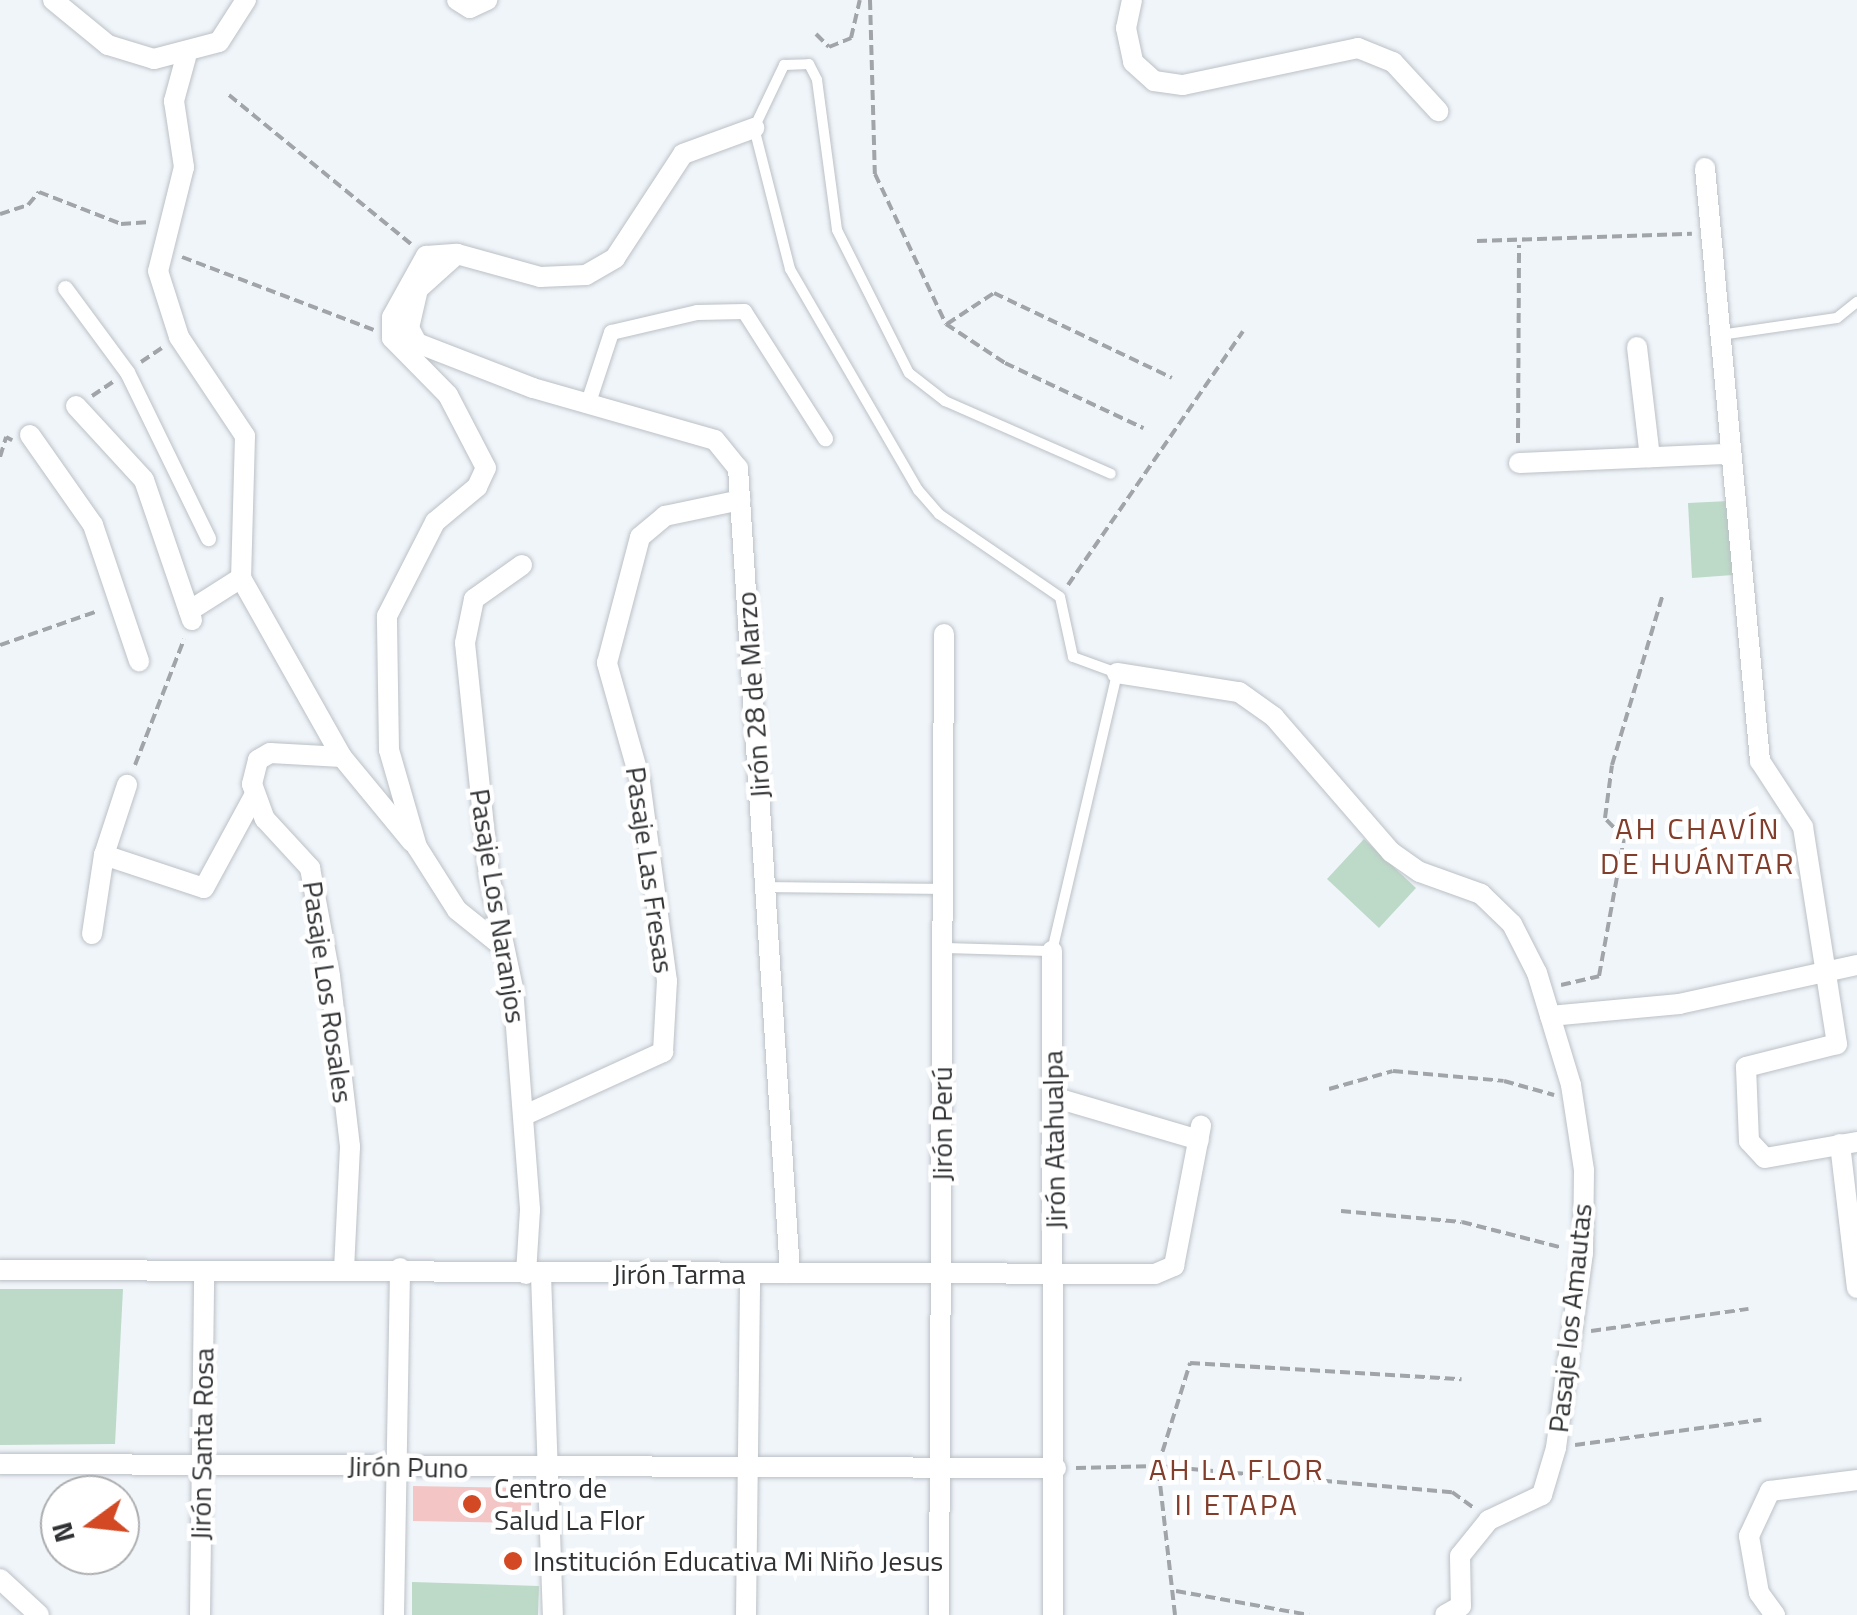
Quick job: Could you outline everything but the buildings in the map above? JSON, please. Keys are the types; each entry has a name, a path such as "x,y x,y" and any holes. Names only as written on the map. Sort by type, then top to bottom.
{"street":[{"path":"54,0 122,52 186,56 219,42 246,0"},
{"path":"457,0 470,8 487,0"},
{"path":"1132,0 1126,28 1133,62 1154,81 1183,85 1358,48 1392,62 1438,111"},
{"path":"186,56 174,101 184,167 178,210 162,249 158,271 178,336 245,436 241,578 342,757 416,847 457,910 504,947"},
{"path":"416,847 384,723 385,621 435,522 476,487 486,468 448,395 392,338 392,317 426,256 456,254 540,277 586,275 615,258 683,154 754,128"},
{"path":"1704,168 1726,454 1746,556 1760,761 1803,827 1828,966 1837,1044 1746,1066 1754,1152 1766,1158 1849,1143 1857,1288"},
{"name":"Jirón 28 de Marzo","path":"456,254 418,289 409,328 417,343 588,405 715,440 738,468 790,1273"},
{"path":"65,288 127,372 208,538"},
{"path":"588,405 611,332 697,312 744,311 826,438"},
{"path":"1638,347 1650,457"},
{"path":"76,406 144,480 190,616 241,578"},
{"path":"30,435 93,525 139,661"},
{"path":"1519,463 1726,454"},
{"name":"Pasaje Las Fresas","path":"525,1115 663,1052 667,981 640,780 606,663 640,538 665,516 740,500"},
{"name":"Pasaje Los Naranjos","path":"522,565 486,583 466,617 488,875 504,947 525,1115 553,1615"},
{"name":"Jirón Perú","path":"939,1615 944,634"},
{"name":"Pasaje los Amautas","path":"1117,672 1196,680 1251,700 1390,852 1420,872 1481,894 1512,924 1542,990 1573,1101 1584,1170 1583,1253 1556,1448 1542,1495 1488,1520"},
{"path":"104,855 204,888 254,796 252,774 263,755 342,757"},
{"path":"92,934 104,855 127,785"},
{"name":"Pasaje Los Rosales","path":"254,796 310,868 350,1147 344,1270"},
{"name":"Jirón Atahualpa","path":"1052,951 1056,1468 1053,1615"},
{"path":"1550,1016 1679,1004 1828,966 1857,964"},
{"name":"Jirón Tarma","path":"0,1270 204,1272 400,1268 533,1275 1155,1274 1174,1266 1200,1133 1053,1097"},
{"path":"394,1615 400,1268"},
{"name":"Jirón Santa Rosa","path":"200,1615 204,1272"},
{"path":"746,1615 750,1274"},
{"name":"Jirón Puno","path":"0,1464 1056,1468"},
{"path":"1775,1615 1759,1593 1749,1536 1770,1491 1857,1480"},
{"path":"1445,1615 1461,1606 1460,1556 1488,1520"},
{"path":"0,1579 40,1615"}],"lane":[{"path":"1110,474 945,401 909,373 837,230 809,64 784,65 754,128 790,269 918,490 939,514 1060,597 1073,657 1117,672"},
{"path":"1716,335 1837,318 1857,302"},
{"name":"Jirón Atahualpa","path":"1052,951 1117,672"},
{"path":"766,887 942,889"},
{"path":"942,948 1052,951"}],"path":[{"path":"816,34 829,47 851,38 860,0"},
{"path":"870,0 875,174 946,324 1005,363 1142,428"},
{"path":"229,95 426,256"},
{"path":"0,214 28,205 39,192 121,224 178,210"},
{"path":"1477,240 1519,245 1709,233"},
{"path":"1519,245 1519,463"},
{"path":"162,249 392,338"},
{"path":"946,324 994,293 1172,378"},
{"path":"1060,597 1243,331"},
{"path":"1542,990 1599,976 1624,838 1605,818 1612,765 1663,594"},
{"path":"0,646 117,605"},
{"path":"127,785 190,616"},
{"path":"1328,1089 1393,1071 1504,1081 1573,1101"},
{"path":"1341,1211 1462,1222 1583,1253"},
{"path":"1572,1334 1748,1309"},
{"path":"1175,1615 1158,1466 1190,1363 1462,1378"},
{"path":"1556,1448 1762,1420"},
{"path":"1056,1468 1158,1466 1452,1492 1488,1520"},
{"path":"1174,1591 1309,1615"}],"green space":[{"path":"1729,501 1733,575 1692,578 1688,503"},
{"path":"1364,839 1416,888 1379,928 1327,879"},
{"path":"0,1289 123,1289 115,1444 0,1445"},
{"path":"412,1582 539,1586 538,1615 412,1615"}],"place":[{"name":"Centro de Salud La Flor","path":"472,1504"},
{"name":"Institución Educativa Mi Niño Jesus","path":"513,1561"}],"district":[{"name":"AH CHAVÍN DE HUÁNTAR","path":"1698,845"},
{"name":"AH LA FLOR II ETAPA","path":"1237,1486"}]}
